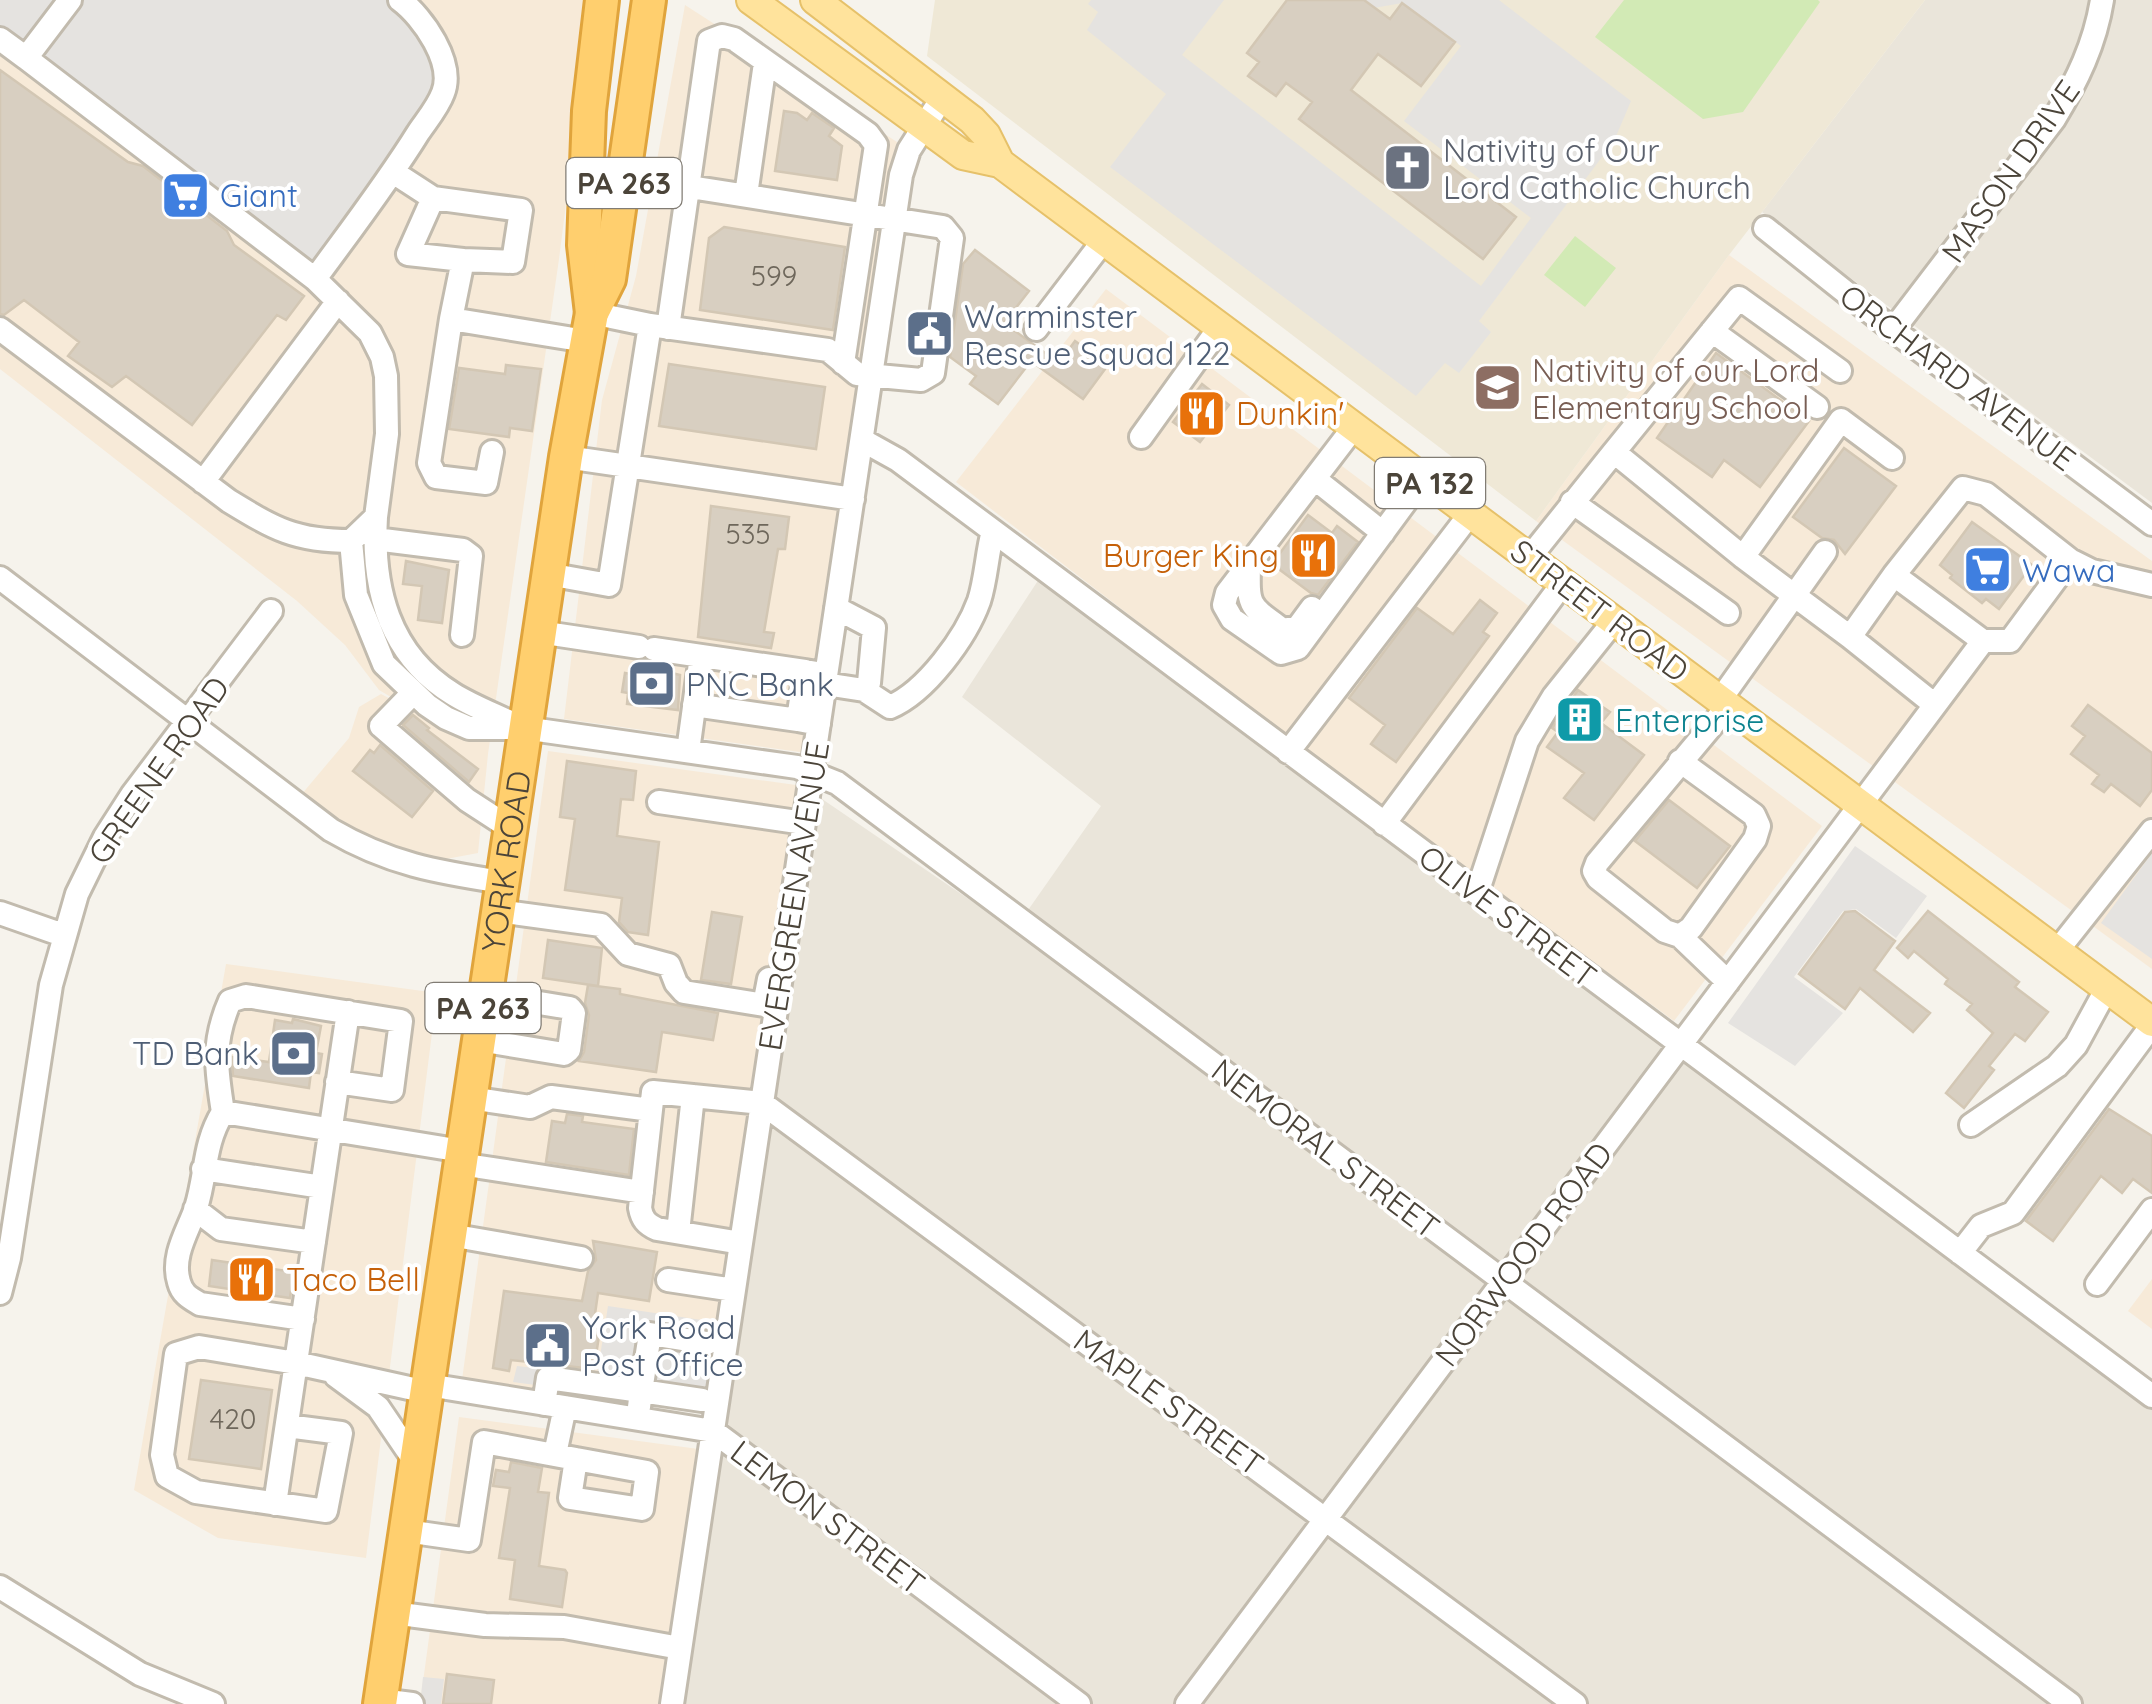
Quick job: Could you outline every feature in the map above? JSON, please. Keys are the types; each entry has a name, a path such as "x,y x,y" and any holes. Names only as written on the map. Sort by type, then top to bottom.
{"highway":[{"name":"YORK ROAD","path":"589,327 584,245 589,111 602,0"},
{"name":"YORK ROAD","path":"391,1703 394,1613 524,728 589,327 610,279 649,0"},
{"path":"642,48 670,0"}],"main road":[{"name":"STREET ROAD","path":"751,0 964,154 1000,163 2152,1023"},
{"name":"STREET ROAD","path":"815,0 972,120 986,135 1000,163"}],"street":[{"path":"26,58 70,0"},
{"path":"314,279 393,172 445,90 441,56 429,29 400,0"},
{"name":"MASON DRIVE","path":"1894,330 2054,119 2090,50 2102,0"},
{"path":"548,574 610,585 628,467 667,328 708,41 722,36 734,39 868,134 876,146 843,364"},
{"path":"0,39 314,279 370,333 386,376 387,434 356,595 374,646 384,664 446,718 469,728 524,728"},
{"path":"746,195 766,63"},
{"name":"EVERGREEN AVENUE","path":"672,1704 812,773 808,722 815,678 836,608 904,162 942,98"},
{"path":"393,172 433,198 521,210 512,262 408,254 433,198"},
{"path":"451,320 667,328 828,350 857,374 921,380 933,373 952,238 944,227 690,186 624,181"},
{"name":"ORCHARD AVENUE","path":"1765,228 2152,524"},
{"path":"1036,329 1104,240"},
{"path":"463,260 429,464 436,477 486,483 492,452"},
{"path":"1530,558 1739,298 1840,371"},
{"path":"203,482 338,301"},
{"path":"1142,437 1220,327"},
{"path":"0,329 203,482 284,533 320,541 367,532 463,550 471,556 462,635"},
{"path":"1712,331 1816,407"},
{"path":"1743,557 1840,420 1892,458"},
{"path":"1354,427 1224,599 1226,613 1274,649 1290,653 1306,639 1423,478"},
{"name":"OLIVE STREET","path":"862,440 898,460 2152,1396"},
{"path":"1614,452 1935,705"},
{"path":"566,456 852,499"},
{"path":"1315,479 1380,538"},
{"path":"1850,638 1963,488 1986,494 2070,560 2092,571 2152,585"},
{"path":"1572,502 1728,613"},
{"path":"1288,752 1470,514"},
{"path":"539,632 815,678 864,690 890,706 908,699 955,646 979,600 993,531"},
{"path":"367,532 378,589 394,634 424,672 458,697 524,728"},
{"path":"1728,982 1680,936 1664,931 1598,878 1594,872 1596,863 1724,703 1824,552"},
{"path":"1894,575 1983,641 2010,641 2070,560"},
{"path":"0,578 331,830 363,848 500,896 601,925 628,954 668,964 684,992 764,1005 771,966 782,968"},
{"path":"1384,824 1563,583"},
{"path":"836,608 874,628 869,683 864,690"},
{"name":"GREENE ROAD","path":"0,1293 11,1180 51,985 77,894 104,837 132,795 271,611"},
{"path":"1477,893 1528,740 1554,696 1614,621"},
{"name":"NORWOOD ROAD","path":"1187,1704 1983,641"},
{"path":"688,751 701,656"},
{"path":"413,693 382,726 467,800 510,828"},
{"path":"694,705 808,722"},
{"name":"NEMORAL STREET","path":"524,728 798,767 837,783 2070,1704"},
{"path":"1680,761 1754,815 1760,826 1755,839 1691,928 1680,936"},
{"path":"659,802 804,823"},
{"path":"2056,951 2152,831"},
{"path":"0,913 63,935"},
{"path":"1971,1126 2057,1066 2076,1045 2107,988"},
{"path":"478,1040 564,1054 570,1050 574,1013 570,1008 485,994"},
{"path":"302,1319 200,1304 184,1292 178,1278 183,1234 196,1209 209,1135 223,1112 215,1062 220,1023 230,1001 246,996 401,1021 392,1090 337,1082"},
{"path":"286,1426 340,1433 326,1511 275,1504 286,1426 314,1242 337,1082 348,1012"},
{"path":"1960,1253 1981,1226 2012,1213 2152,1023"},
{"path":"741,1243 647,1224 641,1200 653,1092 762,1102"},
{"path":"678,1232 693,1096"},
{"path":"470,1098 530,1107 551,1097 651,1110"},
{"name":"MAPLE STREET","path":"762,1102 1575,1704"},
{"path":"223,1112 330,1130 641,1200"},
{"path":"203,1169 322,1187"},
{"path":"196,1209 221,1229 314,1242"},
{"path":"2097,1284 2152,1210"},
{"path":"450,1236 581,1258"},
{"path":"668,1280 734,1290"},
{"path":"637,1419 650,1334 707,1342"},
{"name":"LEMON STREET","path":"275,1504 196,1492 167,1476 162,1454 176,1354 199,1346 427,1389 712,1431 1079,1704"},
{"path":"330,1370 378,1407 416,1463"},
{"path":"406,1531 469,1540 484,1442 565,1457 548,1378 702,1400"},
{"path":"0,1587 140,1674 213,1704"},
{"path":"394,1613 484,1625 564,1626 680,1648"}],"shaded area":[{"path":"0,0 592,0 488,754 478,853 446,859 386,848 301,795 349,738 359,707 381,694 425,717 379,690 345,645 297,601 0,369"},
{"path":"0,0 400,0 442,79 315,277 0,33"},
{"name":"Nativity of our Lord Elementary School","path":"935,0 1925,0 1729,255 1536,521 927,56"},
{"path":"1091,0 1224,0 1182,55 1481,286 1531,218 1404,121 1461,46 1402,3 1374,8 1364,0 1499,0 1631,101 1614,141 1479,321 1491,332 1459,373 1445,363 1416,396 1110,167 1166,94 1087,30 1098,12 1088,4"},
{"path":"1925,0 2152,0 2152,503 1762,212"},
{"path":"685,5 897,142 814,754 564,719 602,400 636,276"},
{"path":"1729,255 2152,561 2152,969 1536,521"},
{"path":"1106,289 1822,826 1674,1021 1317,759 956,482"},
{"path":"1039,579 2152,1409 2152,1704 668,1704 803,786 1014,930 1101,806 962,697"},
{"path":"548,751 803,786 713,1415 462,1380"},
{"path":"1855,846 1927,896 1896,938 1856,909 1843,911 1794,977 1843,1013 1795,1066 1728,1023"},
{"path":"2152,853 2152,959 2101,923"},
{"path":"226,964 437,993 366,1558 218,1538 134,1490"},
{"path":"2152,1279 2152,1329 2128,1311"},
{"path":"608,1306 715,1322 705,1408 513,1382 517,1366 597,1375"},
{"path":"459,1417 706,1450 668,1704 420,1704"},
{"path":"423,1677 444,1679 441,1704 420,1704"}],"green space":[{"path":"1624,0 1820,2 1743,112 1703,119 1595,37"},
{"path":"1575,236 1616,268 1585,307 1544,275"}],"building":[{"name":"Nativity of Our Lord Catholic Church","path":"1287,0 1364,0 1390,19 1402,3 1455,42 1421,86 1378,54 1351,90 1516,217 1483,259 1299,119 1312,102 1286,83 1276,96 1248,76 1259,62 1247,53"},
{"path":"0,70 128,162 143,166 227,231 234,245 304,296 286,320 277,315 192,425 126,376 112,387 68,356 79,342 24,300 0,314"},
{"path":"784,111 807,120 812,113 834,128 829,136 842,146 837,180 775,171"},
{"path":"724,227 845,247 833,330 700,310 709,238"},
{"path":"975,250 1029,291 1004,323 1059,363 1075,341 1108,365 1083,399 1031,361 998,404 970,384 976,376 950,357 963,264"},
{"path":"1716,353 1809,421 1760,487 1724,460 1712,477 1657,438"},
{"path":"669,364 825,387 816,449 659,426"},
{"path":"506,365 541,369 532,431 510,428 509,437 449,429 459,368 505,374"},
{"name":"Dunkin'","path":"1202,384 1229,405 1200,442 1173,422"},
{"path":"1844,448 1896,486 1845,554 1834,540 1822,538 1793,517"},
{"path":"711,506 789,517 785,549 778,549 764,632 774,633 771,648 698,637"},
{"name":"Burger King","path":"1308,515 1332,533 1337,526 1358,542 1318,595 1272,564"},
{"name":"Wawa","path":"1972,522 2032,565 1999,609 1986,599 1982,603 1940,565"},
{"path":"406,561 449,570 442,623 418,620 422,586 403,584"},
{"path":"1480,600 1497,613 1483,632 1489,636 1396,762 1371,744 1385,725 1349,698 1417,608 1453,634"},
{"name":"PNC Bank","path":"645,661 655,669 680,675 678,710 627,704 628,693 622,692 625,673 631,674 633,663"},
{"path":"1578,690 1610,712 1601,723 1644,755 1594,820 1564,798 1584,773 1547,747 1558,732 1552,728"},
{"path":"2088,705 2152,753 2152,790 2140,806 2111,784 2104,792 2092,784 2099,775 2071,754 2085,736 2072,726"},
{"path":"413,715 478,769 469,782 403,725"},
{"path":"380,745 433,791 412,817 353,771 370,750 374,753"},
{"path":"567,761 636,771 633,800 621,799 617,836 659,842 648,935 628,932 619,922 622,898 565,890 575,819 560,817"},
{"path":"1669,800 1730,846 1697,888 1635,841"},
{"path":"1855,911 1895,941 1874,970 1930,1013 1913,1032 1860,988 1845,1009 1799,974 1845,912"},
{"path":"1928,911 2019,982 2015,987 2048,1012 2025,1041 2015,1034 1989,1066 1994,1070 1964,1108 1946,1093 1993,1033 1967,1010 1972,1004 1945,984 1948,979 1914,951 1908,958 1897,948"},
{"path":"712,912 742,917 731,984 701,980"},
{"path":"548,940 602,948 598,986 543,978"},
{"path":"588,985 718,1013 713,1040 662,1032 656,1072 579,1061 589,1015 585,1003"},
{"name":"TD Bank","path":"293,1019 321,1026 316,1053 322,1054 319,1073 311,1072 309,1088 233,1076 232,1057 269,1062 275,1020 292,1023"},
{"path":"2109,1109 2152,1136 2152,1193 2133,1179 2122,1193 2101,1176 2053,1241 2026,1221"},
{"path":"567,1114 583,1116 582,1122 634,1129 629,1175 546,1162 552,1121 565,1123"},
{"name":"York Road Post Office","path":"593,1241 657,1252 649,1301 598,1293 593,1328 600,1329 594,1369 511,1360 509,1371 493,1368 504,1291 582,1301 588,1271 596,1260"},
{"name":"Taco Bell","path":"212,1260 294,1272 290,1298 209,1286"},
{"path":"201,1380 272,1390 261,1469 189,1459"},
{"path":"511,1462 542,1468 538,1492 549,1493 539,1566 567,1573 562,1607 510,1599 515,1560 499,1558 510,1488 493,1486 496,1470 509,1472"},
{"path":"447,1674 494,1680 491,1704 443,1704"}],"place":[{"name":"Nativity of Our Lord Catholic Church","path":"1408,168"},
{"name":"Giant","path":"185,195"},
{"name":"Warminster Rescue Squad 122","path":"929,334"},
{"name":"Nativity of our Lord Elementary School","path":"1497,388"},
{"name":"Dunkin'","path":"1201,413"},
{"name":"Burger King","path":"1314,555"},
{"name":"Wawa","path":"1987,570"},
{"name":"PNC Bank","path":"651,684"},
{"name":"Enterprise","path":"1580,720"},
{"name":"TD Bank","path":"294,1053"},
{"name":"Taco Bell","path":"251,1279"},
{"name":"York Road Post Office","path":"547,1345"}]}
